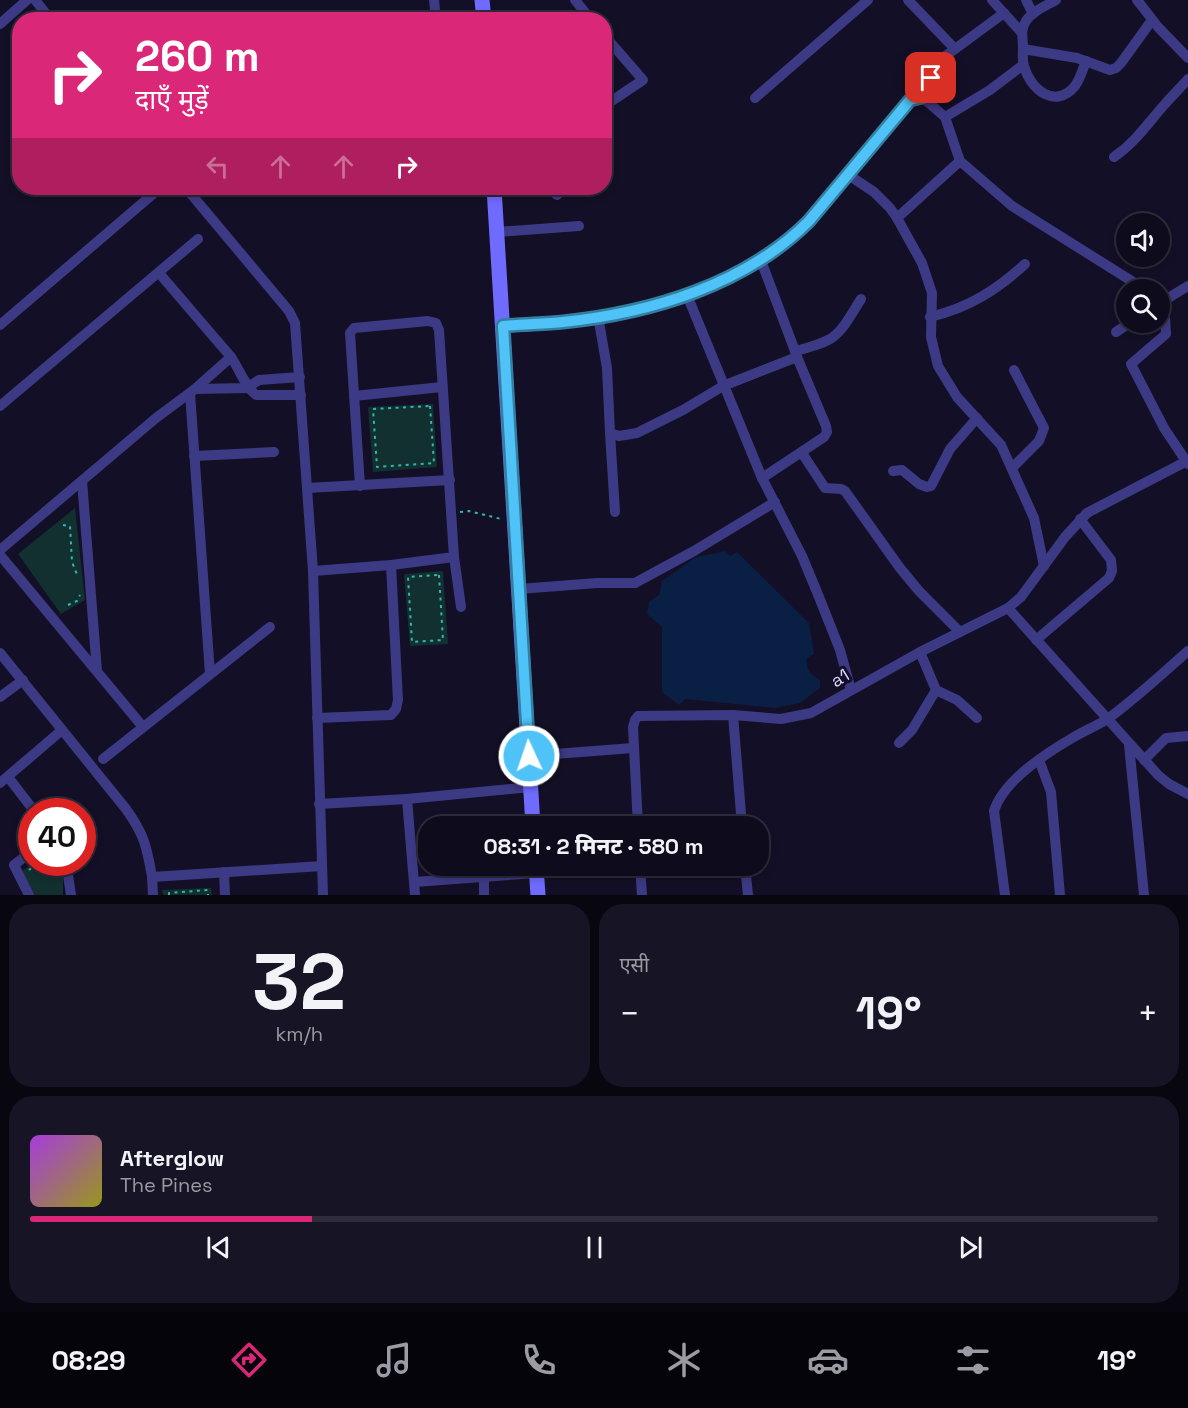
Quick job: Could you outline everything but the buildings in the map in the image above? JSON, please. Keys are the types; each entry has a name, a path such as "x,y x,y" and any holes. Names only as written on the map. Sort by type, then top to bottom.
{"street":[{"path":"14,12 27,0"},
{"path":"575,0 585,12"},
{"path":"755,98 868,0"},
{"path":"908,0 955,49"},
{"path":"992,0 1021,32"},
{"path":"1026,0 1033,14"},
{"path":"1056,0 1026,21 1021,32 1023,65 1040,92 1050,97 1071,89 1076,84 1086,60"},
{"path":"1137,0 1152,20 1188,58"},
{"path":"0,24 12,13"},
{"path":"922,97 940,60 1004,14"},
{"path":"1023,49 1086,60 1110,70 1116,68 1152,20"},
{"path":"612,44 643,80 612,101"},
{"path":"945,117 990,90 1023,65"},
{"path":"1114,157 1150,125 1162,107 1188,79"},
{"path":"922,97 945,117 960,161 965,167 1012,206 1128,279"},
{"path":"503,326 561,322 598,316 666,302 712,285 793,236 910,100 922,97"},
{"path":"897,218 960,161"},
{"path":"847,174 874,192 897,218 929,279 933,302 930,318 931,337 938,366 957,397 1001,445 1034,518 1040,537 1044,566"},
{"path":"0,325 152,195"},
{"path":"192,195 289,311 295,323 313,571 323,895"},
{"path":"494,195 532,816"},
{"path":"497,232 579,226"},
{"path":"0,406 198,239"},
{"path":"760,258 827,432 824,438 762,478"},
{"path":"930,318 977,301 1025,264"},
{"path":"159,273 231,357 240,370 247,387 256,395 301,394"},
{"path":"1170,296 1188,286"},
{"path":"687,295 762,478 802,556 840,651 851,690"},
{"path":"610,433 619,436 637,433 723,387 834,338 861,299"},
{"path":"598,316 607,368 615,512"},
{"path":"360,486 350,333 354,328 428,321 436,323 439,330 454,557 461,607"},
{"path":"1036,640 1109,578 1112,571 1111,560 1080,519 1087,513 1186,463 1164,428 1131,364 1166,333"},
{"path":"0,550 231,357"},
{"path":"1012,467 1039,441 1044,428 1014,370"},
{"path":"193,391 247,387 259,380 300,376"},
{"path":"354,396 442,387"},
{"path":"193,391 194,456 210,674"},
{"path":"893,471 902,470 919,484 931,486 950,448 976,418"},
{"path":"194,456 274,452"},
{"path":"802,453 825,488 845,491 872,532 906,576 960,632"},
{"path":"308,488 450,480"},
{"path":"81,481 97,671"},
{"path":"519,589 597,583 634,583 694,551 775,502"},
{"name":"a1","path":"637,816 633,727 638,716 733,715 781,719 811,713 920,652 1008,608 1021,597 1080,519"},
{"path":"0,555 143,727"},
{"path":"313,571 454,557"},
{"path":"317,718 391,715 396,709 398,700 391,565"},
{"path":"1008,608 1144,760 1169,784 1188,794"},
{"path":"103,759 270,627"},
{"path":"1005,895 994,811 1005,792 1039,760 1073,737 1107,720 1188,651"},
{"path":"920,652 936,690 957,700 976,718"},
{"path":"0,653 24,680 140,828 147,850 153,895"},
{"path":"0,697 24,680"},
{"path":"899,743 912,730 936,690"},
{"path":"733,715 741,816"},
{"path":"21,798 4,780 62,730"},
{"path":"1144,760 1166,738 1188,736"},
{"path":"1129,744 1144,895"},
{"path":"529,756 633,748"},
{"path":"1039,760 1051,792 1060,895"},
{"path":"319,804 407,799 531,787"},
{"path":"407,799 415,895"},
{"path":"152,877 322,866"},
{"path":"224,872 225,895"},
{"path":"20,876 29,895"},
{"path":"68,876 71,895"},
{"path":"414,882 496,876"},
{"path":"537,876 538,895"},
{"path":"641,876 642,895"},
{"path":"746,876 747,895"},
{"path":"484,878 484,895"}],"path":[{"path":"430,406 433,453 434,463 377,467 373,409 430,406"},
{"path":"427,453 433,453"},
{"path":"452,513 469,511 497,519 515,520"},
{"path":"63,525 70,526 72,562 78,577"},
{"path":"439,575 443,640 412,642 408,577 439,575"},
{"path":"68,605 77,601 80,589"},
{"path":"169,895 169,893 208,890 208,895"}],"green space":[{"path":"433,404 437,467 373,472 368,407"},
{"path":"75,508 85,600 61,614 18,554"},
{"path":"443,571 448,644 410,646 404,574"},
{"path":"25,876 63,876 63,895 35,895"},
{"path":"211,888 212,895 163,895 162,890"}],"water":[{"path":"726,551 730,556 737,552 809,623 814,654 807,658 807,665 811,673 820,680 820,688 800,703 775,708 685,699 679,705 662,692 662,627 647,614 649,602 659,595 662,581 696,557"}],"route":[{"path":"529,756 503,326 580,320 666,302 712,285 740,270 779,247 809,221 910,100 922,97 931,78"}]}
